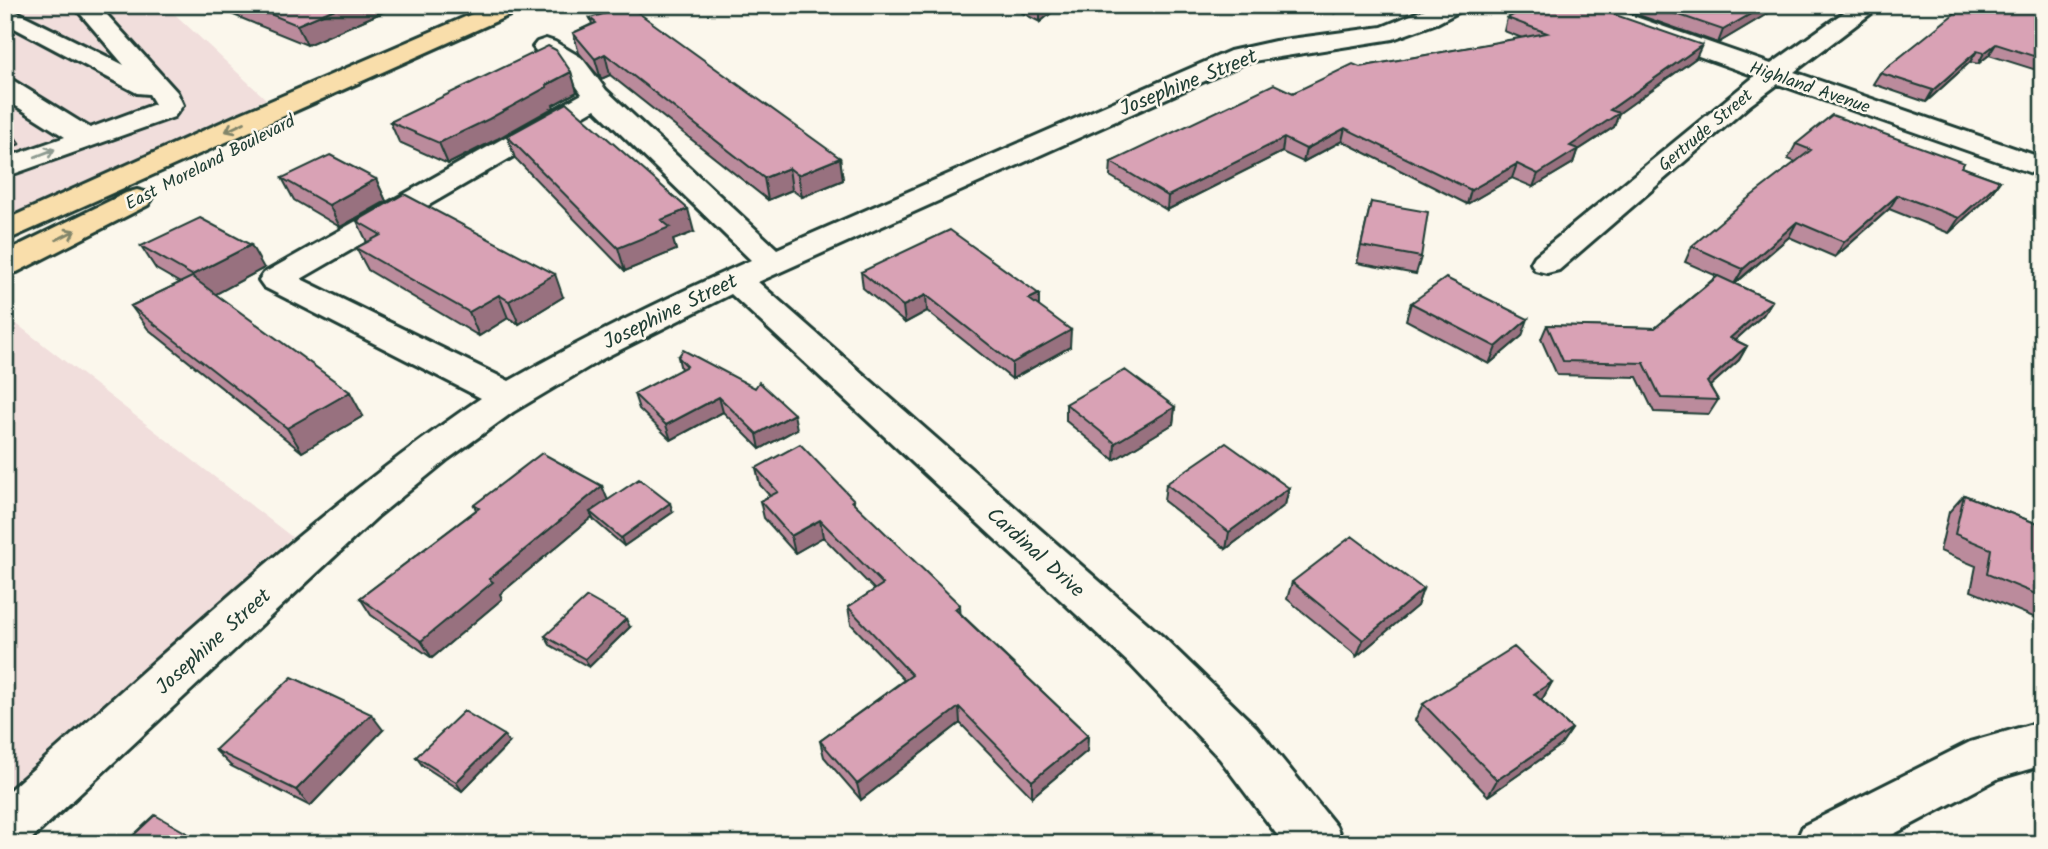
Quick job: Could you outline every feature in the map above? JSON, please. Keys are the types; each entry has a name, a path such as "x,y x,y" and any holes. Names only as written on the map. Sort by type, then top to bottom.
{"main road":[{"name":"East Moreland Boulevard","path":"5,232 250,120 411,52 513,5"},
{"name":"East Moreland Boulevard","path":"5,265 273,131 411,52"}],"street":[{"path":"5,168 85,137 164,111 169,105 167,98 85,5"},
{"name":"Josephine Street","path":"5,828 362,506 435,449 510,397 589,351 674,307 1239,57 1289,46 1385,34 1454,5"},
{"name":"Highland Avenue","path":"1577,5 2043,169"},
{"name":"Gertrude Street","path":"1547,263 1740,99 1870,5"},
{"path":"5,13 167,98"},
{"name":"Cardinal Drive","path":"546,47 573,63 597,96 754,272 1147,651 1238,743 1317,844"},
{"path":"510,397 276,280 597,96"},
{"path":"13,99 85,137"},
{"path":"1822,844 1988,758 2043,743"}],"path":[{"path":"385,5 404,12 419,5"}],"shaded area":[{"path":"5,5 165,5 266,99 5,218"},
{"path":"5,315 292,537 5,791"}],"building":[{"path":"248,5 344,5 297,25"},
{"path":"1534,5 1587,5 1702,45 1610,110 1619,113 1570,146 1578,149 1538,174 1517,164 1471,190 1345,128 1306,149 1284,138 1168,196 1111,162 1274,84 1293,93 1353,64 1360,67 1547,33 1507,18"},
{"path":"1650,5 1766,5 1723,30"},
{"path":"1965,5 2043,5 2043,59 1996,44 1984,53 1977,51 1933,90 1880,73"},
{"path":"629,6 840,158 798,175 789,168 764,178 605,54 595,59 573,33 596,23 590,18"},
{"path":"548,46 556,50 571,72 489,119 439,143 390,122"},
{"path":"567,103 688,209 661,220 670,227 618,248 507,136"},
{"path":"1832,115 1964,163 1961,167 2000,181 1959,218 1898,195 1844,242 1797,222 1743,269 1692,246 1811,150 1796,144"},
{"path":"330,155 376,179 329,205 282,178"},
{"path":"404,194 555,274 509,301 499,295 469,312 356,248 381,235 357,221"},
{"path":"1371,202 1428,212 1421,257 1361,246"},
{"path":"200,218 251,245 192,275 141,246"},
{"path":"950,230 1039,294 1029,299 1071,330 1012,363 926,295 903,306 861,272"},
{"path":"1718,276 1772,301 1730,338 1747,346 1707,382 1718,400 1661,398 1644,363 1563,361 1547,325 1655,328"},
{"path":"192,277 350,392 287,428 131,306"},
{"path":"1446,278 1528,319 1496,347 1411,303"},
{"path":"683,350 755,388 759,382 794,414 757,434 719,397 666,425 634,394 687,366 678,357"},
{"path":"1125,370 1175,407 1115,443 1066,404"},
{"path":"1226,443 1289,488 1229,532 1166,484"},
{"path":"800,444 854,500 852,501 960,605 955,609 1088,735 1032,781 959,707 857,784 820,741 912,675 848,607 883,584 820,520 791,536 760,501 778,492 756,468"},
{"path":"542,453 602,486 489,579 493,582 421,641 360,598 479,508 474,505"},
{"path":"639,479 670,503 621,538 590,512"},
{"path":"1964,495 2043,526 2043,597 1987,574 1991,549 1955,534"},
{"path":"1352,536 1423,589 1363,640 1292,582"},
{"path":"587,597 626,619 585,659 545,636"},
{"path":"1514,647 1552,682 1534,694 1572,729 1497,780 1423,704"},
{"path":"292,677 371,714 296,790 215,750"},
{"path":"464,711 504,735 456,782 416,757"},
{"path":"155,815 206,844 124,844"}]}
